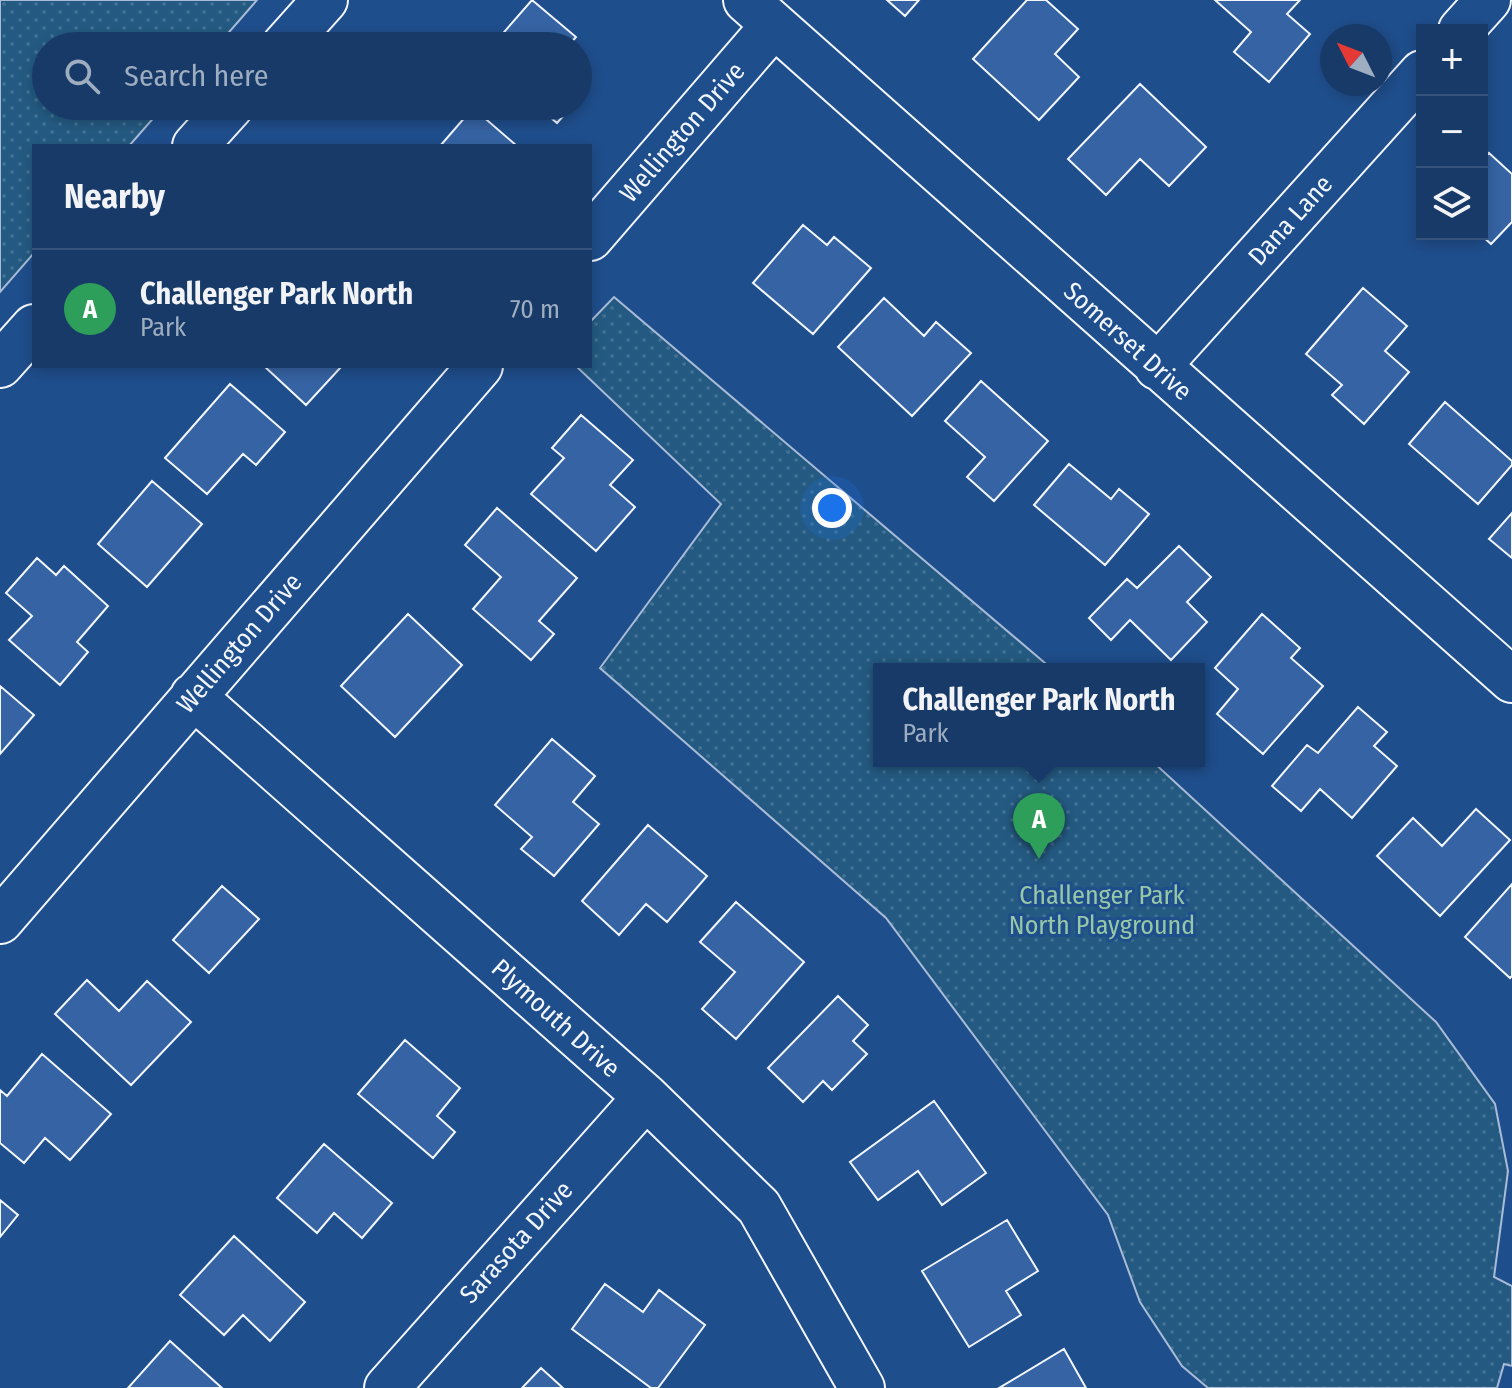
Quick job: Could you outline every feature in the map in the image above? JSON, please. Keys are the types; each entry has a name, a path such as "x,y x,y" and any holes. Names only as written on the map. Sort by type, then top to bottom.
{"street":[{"path":"296,32 325,0"},
{"path":"1466,24 1488,0"},
{"name":"Wellington Drive","path":"592,235 760,12"},
{"name":"Somerset Drive","path":"760,12 1512,680"},
{"name":"Dana Lane","path":"1157,367 1416,80"},
{"path":"197,144 218,120"},
{"path":"0,365 32,329"},
{"name":"Wellington Drive","path":"0,921 478,368"},
{"name":"Plymouth Drive","path":"193,696 646,1097 759,1207 862,1388"},
{"name":"Sarasota Drive","path":"387,1388 646,1097"}],"green space":[{"path":"0,0 257,0 229,32 32,32 32,120 152,120 131,144 32,144 32,255 0,292"},
{"name":"Challenger Park North Playground","path":"614,297 1045,663 873,663 873,767 1159,767 1436,1022 1495,1104 1508,1171 1494,1277 1512,1286 1512,1366 1504,1364 1497,1388 1208,1388 1182,1366 1140,1302 1108,1215 886,918 600,668 721,504 578,368 592,368 592,320"}],"building":[{"path":"532,0 570,32 504,32"},
{"path":"887,0 919,0 905,16"},
{"path":"1027,0 1046,0 1078,29 1055,54 1079,77 1039,120 973,59"},
{"path":"1215,0 1300,0 1287,14 1310,34 1269,82 1234,52 1251,32"},
{"path":"1140,84 1206,147 1169,186 1140,159 1106,195 1068,159"},
{"path":"463,120 487,120 515,144 442,144"},
{"path":"1488,154 1512,174 1512,222 1491,244 1487,240"},
{"path":"803,225 827,245 834,237 871,268 813,334 753,283"},
{"path":"1363,288 1407,326 1385,351 1409,372 1364,424 1332,395 1342,385 1306,354"},
{"path":"884,298 924,336 936,322 971,353 912,416 838,347"},
{"path":"266,368 340,368 306,405"},
{"path":"981,381 1048,441 994,501 967,477 985,457 945,421"},
{"path":"230,384 285,432 256,465 243,454 207,494 165,458"},
{"path":"1445,402 1512,461 1512,465 1478,504 1409,444"},
{"path":"581,415 633,460 610,485 635,507 596,551 531,494 564,458 552,448"},
{"path":"1069,464 1111,499 1119,489 1149,514 1105,565 1034,505"},
{"path":"152,481 202,524 147,587 98,544"},
{"path":"497,508 577,578 539,621 554,634 531,660 473,609 501,577 465,545"},
{"path":"1512,513 1512,558 1489,539"},
{"path":"1179,546 1211,577 1187,602 1207,622 1171,660 1130,620 1111,640 1089,618 1127,579 1137,588"},
{"path":"37,558 56,575 64,566 108,606 77,642 88,652 60,685 9,640 32,616 6,593"},
{"path":"408,614 462,665 395,737 341,686"},
{"path":"1262,614 1300,648 1291,658 1323,686 1263,754 1217,714 1238,689 1215,668"},
{"path":"0,686 34,715 0,754"},
{"path":"1358,707 1387,732 1374,746 1397,766 1352,818 1320,789 1301,811 1272,786 1307,745 1318,753"},
{"path":"552,739 595,776 573,802 599,824 554,876 521,849 532,837 495,805"},
{"path":"1476,809 1510,840 1440,916 1377,856 1413,818 1442,846"},
{"path":"648,825 707,876 667,922 646,904 619,935 582,901"},
{"path":"1512,884 1512,976 1510,978 1465,937"},
{"path":"222,886 259,919 209,973 173,940"},
{"path":"736,902 804,962 736,1039 702,1009 735,972 700,942"},
{"path":"87,980 119,1011 147,981 191,1022 131,1085 55,1014"},
{"path":"838,996 868,1025 853,1041 867,1054 832,1090 823,1081 803,1102 768,1068"},
{"path":"405,1040 460,1088 437,1116 455,1132 433,1158 358,1094"},
{"path":"42,1054 111,1114 70,1160 45,1138 24,1163 0,1143 0,1090 7,1096"},
{"path":"934,1101 986,1173 942,1205 918,1171 878,1200 850,1162"},
{"path":"324,1144 392,1203 362,1238 334,1213 317,1233 277,1198"},
{"path":"0,1200 18,1215 0,1237"},
{"path":"1007,1220 1038,1271 1006,1291 1021,1315 969,1347 922,1271"},
{"path":"234,1236 305,1302 270,1341 243,1315 224,1335 180,1295"},
{"path":"605,1284 643,1312 659,1290 705,1325 658,1388 651,1388 572,1329"},
{"path":"170,1341 222,1388 128,1388"},
{"path":"1064,1349 1086,1388 999,1388"},
{"path":"541,1368 563,1388 522,1388"}],"place":[{"name":"Challenger Park North","path":"1039,859"}]}
